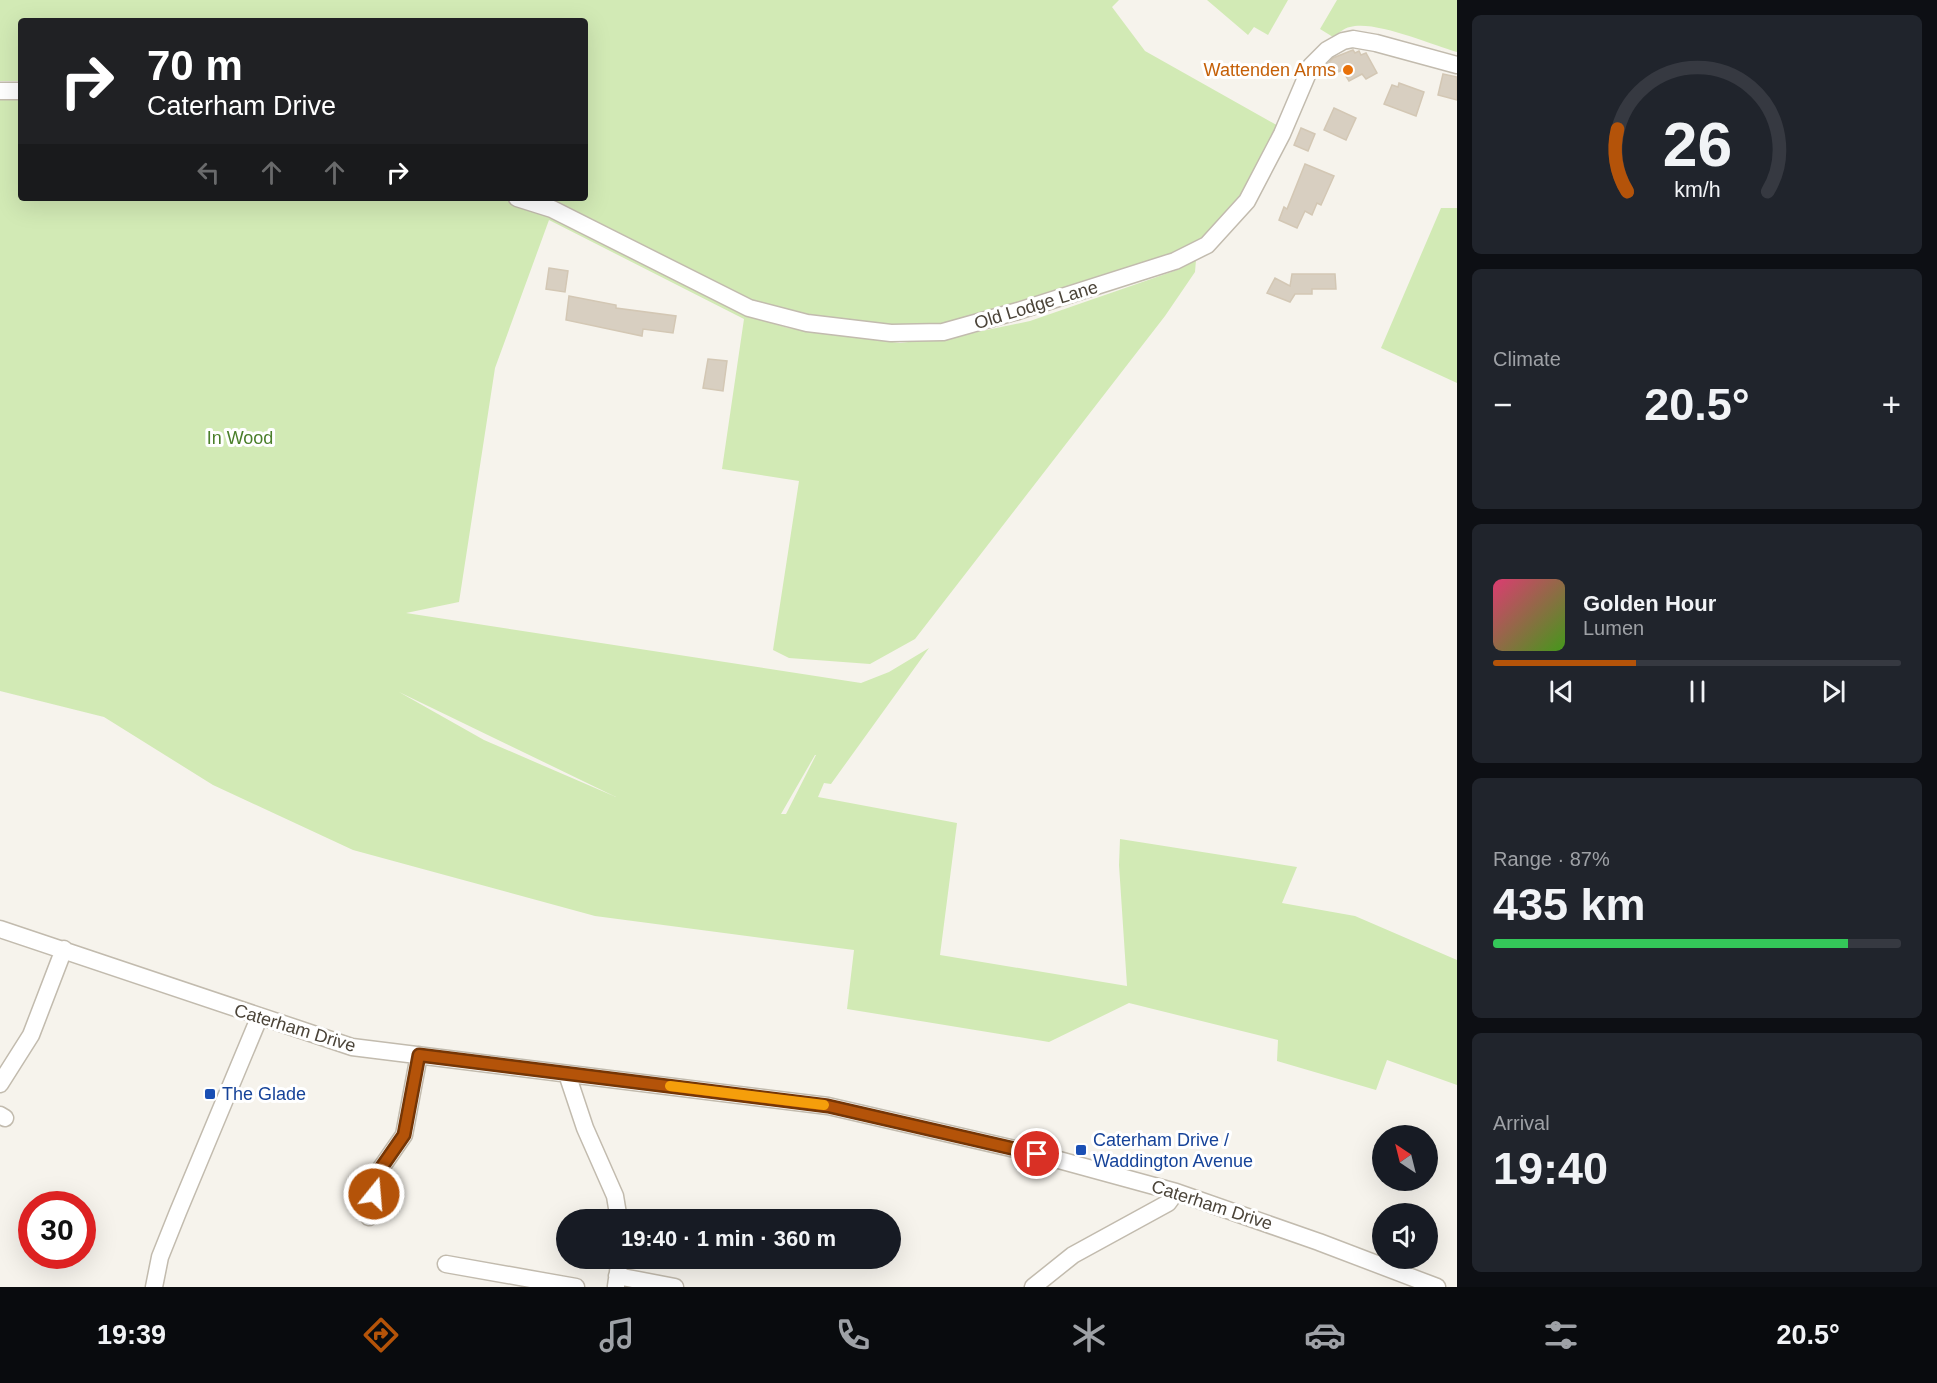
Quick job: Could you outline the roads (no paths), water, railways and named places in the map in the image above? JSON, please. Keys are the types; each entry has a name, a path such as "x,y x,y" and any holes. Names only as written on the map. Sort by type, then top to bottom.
{"street":[{"name":"Old Lodge Lane","path":"527,201 552,209 749,308 807,323 891,333 943,332 1018,311 1175,261 1207,245 1247,201 1282,134 1311,66 1327,50 1342,41 1353,39 1376,43 1457,65"},
{"path":"0,91 18,91"},
{"name":"Caterham Drive","path":"0,929 64,949 259,1018 352,1047 828,1106 1037,1154 1176,1192 1319,1242 1437,1287"},
{"path":"0,1084 30,1035 64,949"},
{"path":"154,1287 160,1257 259,1018"},
{"path":"369,1217 379,1171 404,1135 419,1055"},
{"path":"567,1074 585,1128 615,1196 617,1209"},
{"path":"1033,1287 1073,1255 1168,1203 1176,1192"},
{"path":"446,1264 576,1287"},
{"path":"616,1281 675,1287"}],"place":[{"name":"Wattenden Arms","path":"1348,70"},
{"name":"The Glade","path":"210,1094"},
{"name":"Caterham Drive / Waddington Avenue","path":"1081,1150"}],"park label":[{"name":"In Wood","path":"240,438"}]}
